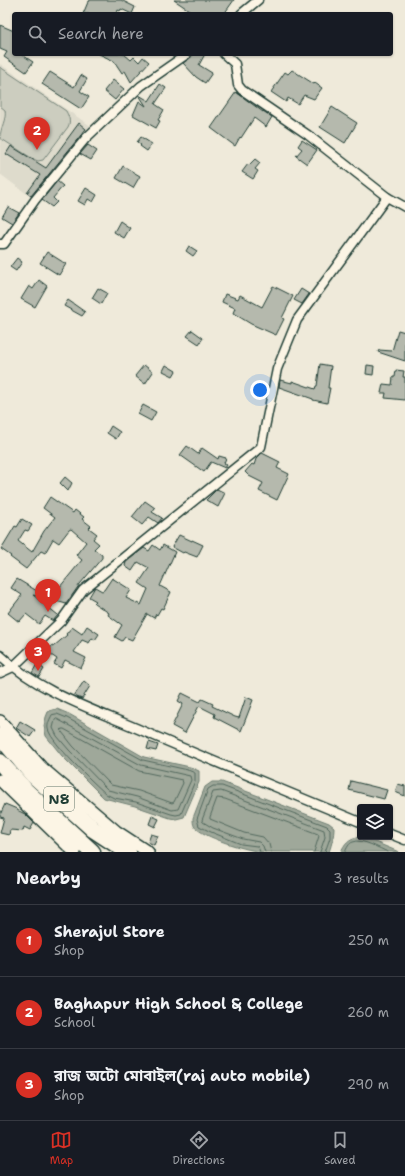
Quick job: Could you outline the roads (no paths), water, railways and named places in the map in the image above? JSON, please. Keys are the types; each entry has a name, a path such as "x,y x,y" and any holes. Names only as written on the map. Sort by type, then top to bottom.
{"highway":[{"name":"N8","path":"0,736 33,776 93,829 128,852"},
{"name":"N8","path":"0,762 26,792 92,852"}],"street":[{"path":"243,12 258,0"},
{"path":"0,244 4,244 35,200 86,138 141,86 184,56"},
{"path":"226,56 235,64 238,85 242,90 308,135 387,197 405,207"},
{"path":"0,673 13,668 61,621 83,590 261,447 278,369 297,320 387,197"},
{"path":"0,656 13,668 51,691 225,767 357,821"},
{"path":"0,721 41,768 116,831 148,852"},
{"path":"0,780 75,852"},
{"path":"393,835 405,840"}],"water":[{"path":"57,709 69,714 144,757 190,767 199,771 199,782 184,817 176,819 170,818 135,806 104,798 62,756 46,736 44,726 48,712"},
{"path":"212,782 222,782 329,823 334,827 334,833 329,852 257,851 229,844 203,833 195,827 193,818 205,787"},
{"path":"357,837 357,840 370,840 399,852 341,852 347,842"}],"place":[{"name":"Baghapur High School & College","path":"37,150"},
{"name":"Sherajul Store","path":"48,612"},
{"name":"রাজ অটো মোবাইল(raj auto mobile)","path":"38,671"}]}
